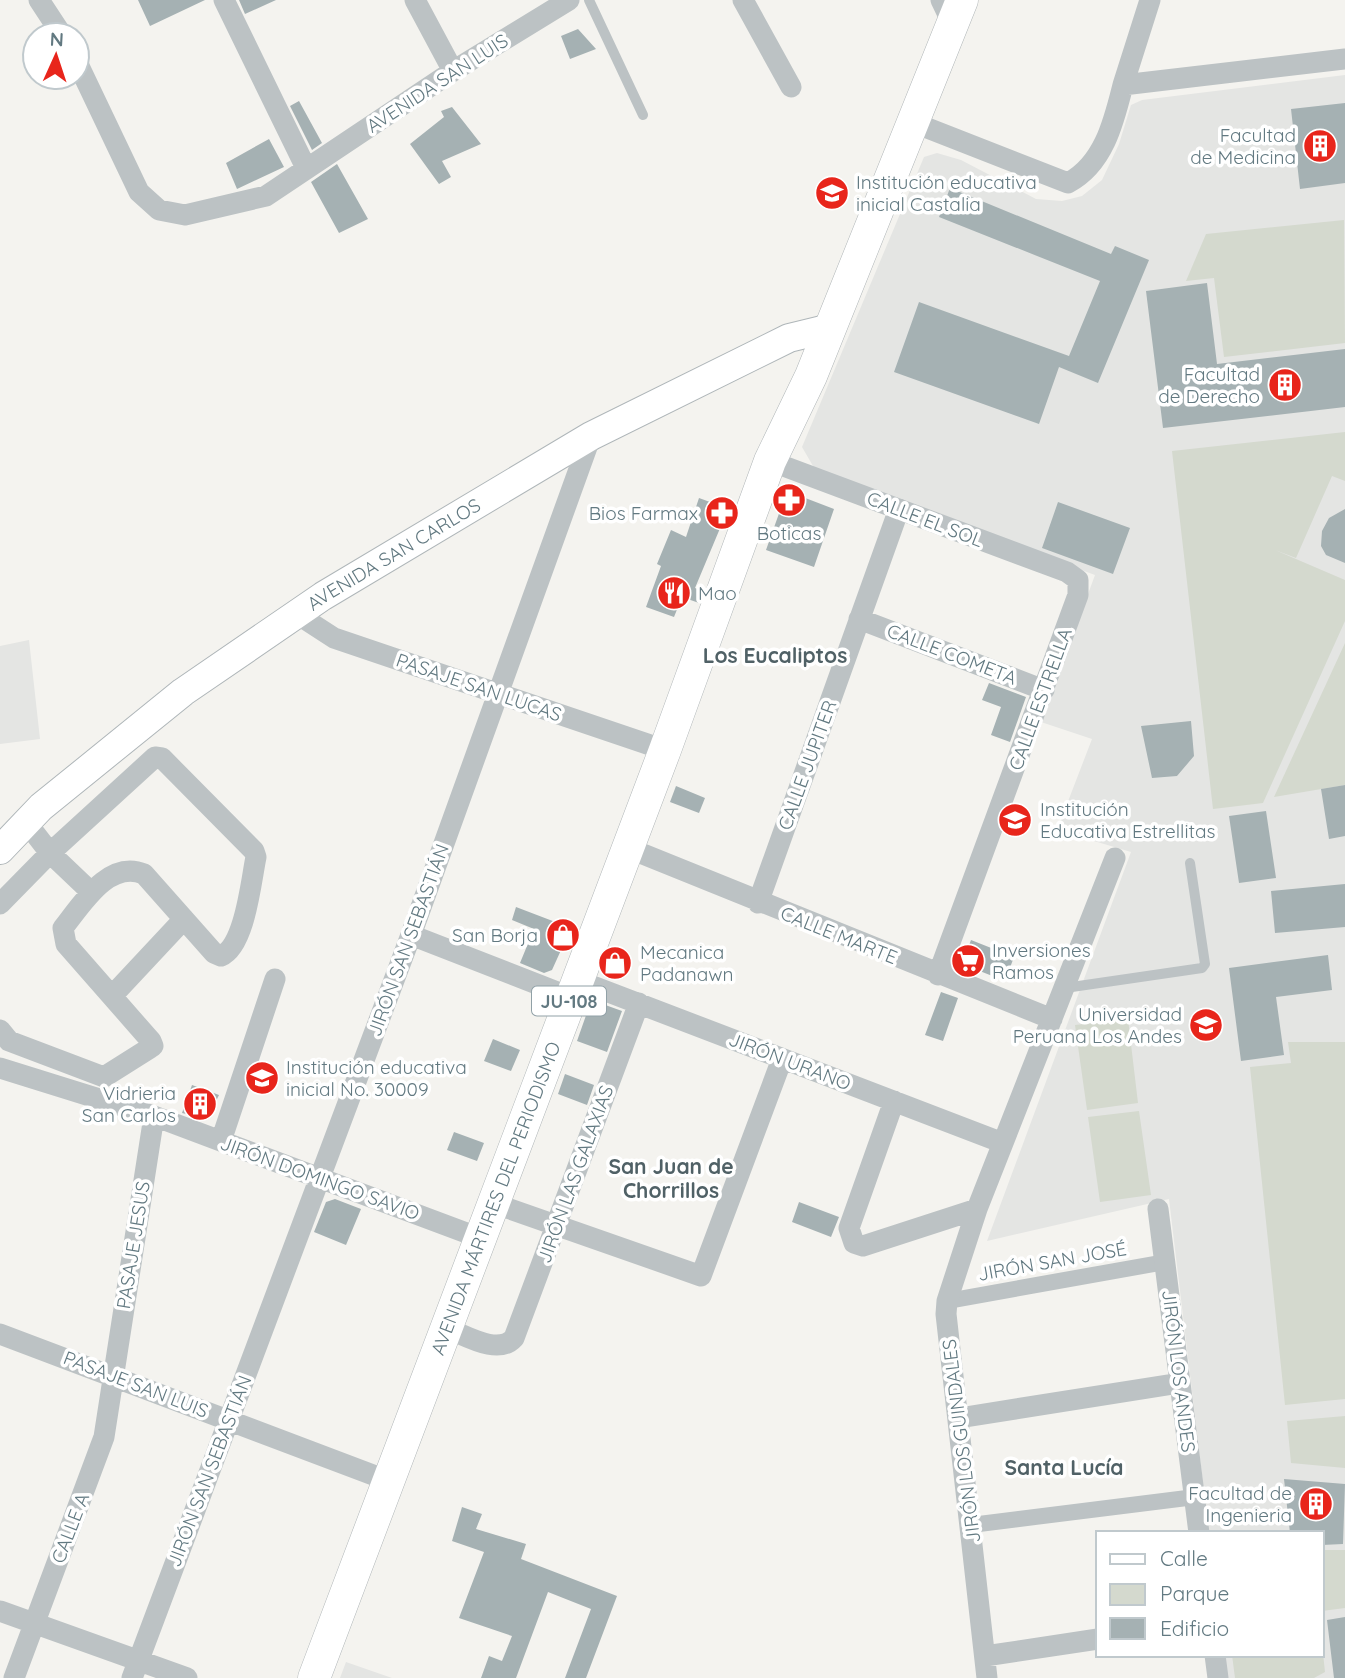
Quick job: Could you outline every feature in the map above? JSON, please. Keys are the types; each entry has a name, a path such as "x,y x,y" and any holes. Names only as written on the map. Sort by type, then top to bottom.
{"main road":[{"name":"AVENIDA MÁRTIRES DEL PERIODISMO","path":"314,1678 665,750 770,461 830,328 912,122 952,8"},
{"name":"AVENIDA SAN CARLOS","path":"0,850 26,822 183,692 297,614 591,436 789,338 830,328"}],"street":[{"path":"40,0 53,21"},
{"path":"224,0 306,168"},
{"path":"415,0 453,71"},
{"name":"AVENIDA SAN LUIS","path":"91,91 139,192 159,209 185,215 266,196 453,71 569,0"},
{"path":"743,0 791,87"},
{"path":"912,122 1068,183 1083,175 1095,161 1115,121 1123,85 1150,0"},
{"path":"1123,85 1345,59"},
{"name":"JIRÓN SAN SEBASTIÁN","path":"135,1669 411,935 591,436"},
{"name":"CALLE EL SOL","path":"770,461 1067,572 1078,580"},
{"name":"CALLE JUPITER","path":"758,903 900,509"},
{"name":"CALLE ESTRELLA","path":"939,975 1078,595 1078,580"},
{"name":"PASAJE SAN LUCAS","path":"297,614 334,638 665,750"},
{"name":"CALLE COMETA","path":"859,619 1044,690"},
{"path":"0,904 150,758 162,758 254,851 256,857 238,937 228,953 220,956 214,953 144,874 134,870 118,872 91,892 63,928 63,937 153,1046 109,1076 104,1077 9,1041 0,1030"},
{"path":"26,822 50,853 91,892"},
{"name":"CALLE MARTE","path":"628,848 758,903 1052,1019"},
{"name":"JIRÓN LOS GUINDALES","path":"987,1678 947,1301 977,1209 1115,858"},
{"path":"112,996 184,919"},
{"name":"JIRÓN URANO","path":"411,935 573,989 639,1003 1003,1143"},
{"path":"221,1141 275,979"},
{"name":"JIRÓN LAS GALAXIAS","path":"446,1328 496,1346 509,1344 514,1338 639,1003"},
{"path":"493,1203 701,1276 782,1059"},
{"name":"JIRÓN DOMINGO SAVIO","path":"0,1069 154,1116 480,1237"},
{"path":"894,1101 849,1228 854,1243 863,1246 977,1209"},
{"name":"PASAJE JESUS","path":"112,1374 154,1116"},
{"name":"JIRÓN LOS ANDES","path":"1158,1209 1199,1531"},
{"name":"JIRÓN SAN JOSÉ","path":"947,1301 1165,1262"},
{"name":"PASAJE SAN LUIS","path":"0,1335 112,1374 389,1480"},
{"name":"CALLE A","path":"14,1678 104,1437 112,1374"},
{"path":"959,1418 1180,1383"},
{"path":"971,1525 1195,1497"},
{"path":"0,1611 34,1623 135,1669 187,1678"},
{"path":"985,1656 1096,1639"},
{"path":"1215,1657 1218,1678"}],"lane":[{"path":"589,0 643,114"},
{"path":"1065,988 1202,968 1205,964 1191,863"}],"shaded area":[{"name":"Universidad Peruana Los Andes","path":"1345,75 1345,1678 1226,1678 1223,1657 1324,1657 1324,1531 1209,1531 1169,1199 987,1241 1131,852 1057,830 1092,739 1041,722 1095,575 827,477 813,466 802,447 924,157 937,153 961,160 1036,199 1062,201 1082,196 1102,180 1119,144 1131,105 1142,100"},
{"path":"29,640 40,739 0,744 0,646"},
{"path":"346,1662 392,1678 340,1678"}],"green space":[{"path":"1344,220 1345,343 1224,357 1214,278 1186,281 1206,234"},
{"path":"1345,432 1345,481 1332,476 1296,558 1275,550 1345,580 1345,621 1263,803 1213,809 1172,451"},
{"path":"1345,643 1345,785 1274,797"},
{"path":"1128,1019 1138,1103 1087,1110 1075,1025"},
{"path":"1288,1042 1345,1042 1345,1399 1285,1405 1250,1067 1291,1063"},
{"path":"1139,1111 1151,1195 1100,1202 1088,1117"},
{"path":"1345,1416 1345,1468 1291,1463 1287,1421"},
{"path":"1324,1550 1345,1550 1345,1608 1324,1611"},
{"path":"1232,1657 1323,1657 1325,1672 1314,1678 1235,1678"}],"building":[{"path":"138,0 205,0 150,26"},
{"path":"239,0 276,0 245,14"},
{"path":"578,29 596,49 570,59 561,36"},
{"path":"299,101 322,143 312,150 290,106"},
{"name":"Facultad de Medicina","path":"1345,103 1345,183 1300,189 1291,109"},
{"path":"452,107 481,144 442,161 451,177 439,184 410,144 444,117 441,111"},
{"path":"269,139 284,167 237,189 226,163"},
{"path":"337,164 368,219 339,233 311,182"},
{"path":"950,188 1111,254 1115,246 1149,260 1098,383 1059,367 1039,424 894,372 919,302 1069,356 1100,281 939,217"},
{"path":"1207,283 1217,364 1345,349 1345,407 1163,428 1146,291"},
{"path":"787,491 834,509 814,567 766,550"},
{"path":"699,498 721,506 726,514 695,588 703,591 699,603 682,597 674,617 646,607 661,566 657,564 671,530 686,537"},
{"path":"1058,502 1130,528 1113,574 1042,548"},
{"path":"1345,509 1345,563 1326,555 1321,546 1322,531 1329,518"},
{"path":"989,683 1026,697 1010,742 991,735 1001,707 982,700"},
{"path":"1191,721 1194,756 1177,776 1152,778 1141,726"},
{"path":"1345,785 1345,836 1329,839 1321,789"},
{"path":"676,786 705,798 699,813 670,802"},
{"path":"1266,811 1276,878 1239,883 1229,816"},
{"path":"1345,884 1345,927 1275,933 1271,891"},
{"path":"516,907 571,928 552,970 544,973 520,963 534,929 512,920"},
{"path":"971,940 1014,957 1005,981 962,964"},
{"path":"1328,955 1332,990 1276,997 1284,1055 1241,1061 1229,968"},
{"path":"941,992 958,998 943,1041 925,1035"},
{"path":"597,1002 622,1011 607,1052 577,1041 590,1004"},
{"path":"493,1039 520,1050 511,1071 484,1061"},
{"path":"565,1074 594,1085 587,1105 558,1094"},
{"name":"Vidrieria San Carlos","path":"192,1085 219,1095 207,1119 182,1113"},
{"path":"454,1132 484,1143 477,1161 447,1150"},
{"path":"335,1199 361,1209 346,1245 314,1232 326,1202"},
{"path":"799,1202 839,1217 831,1237 792,1222"},
{"name":"Facultad de Ingenieria","path":"1284,1479 1345,1484 1343,1544 1324,1545 1324,1531 1290,1531"},
{"path":"462,1507 482,1514 476,1529 526,1544 521,1559 617,1596 586,1678 565,1678 591,1609 548,1592 516,1678 481,1678 489,1656 502,1661 512,1636 459,1618 484,1552 452,1541"},
{"path":"1345,1617 1345,1678 1334,1678 1327,1620"}],"place":[{"name":"Facultad de Medicina","path":"1320,146"},
{"name":"Institución educativa inicial Castalia","path":"832,193"},
{"name":"Facultad de Derecho","path":"1285,385"},
{"name":"Boticas","path":"789,500"},
{"name":"Bios Farmax","path":"722,513"},
{"name":"Mao","path":"674,593"},
{"name":"Institución Educativa Estrellitas","path":"1015,820"},
{"name":"San Borja","path":"563,935"},
{"name":"Inversiones Ramos","path":"968,961"},
{"name":"Mecanica Padanawn","path":"615,963"},
{"name":"Universidad Peruana Los Andes","path":"1206,1025"},
{"name":"Institución educativa inicial No. 30009","path":"262,1078"},
{"name":"Vidrieria San Carlos","path":"200,1104"},
{"name":"Facultad de Ingenieria","path":"1316,1504"}],"district":[{"name":"Los Eucaliptos","path":"775,655"},
{"name":"San Juan de Chorrillos","path":"671,1178"},
{"name":"Santa Lucía","path":"1064,1467"}]}
